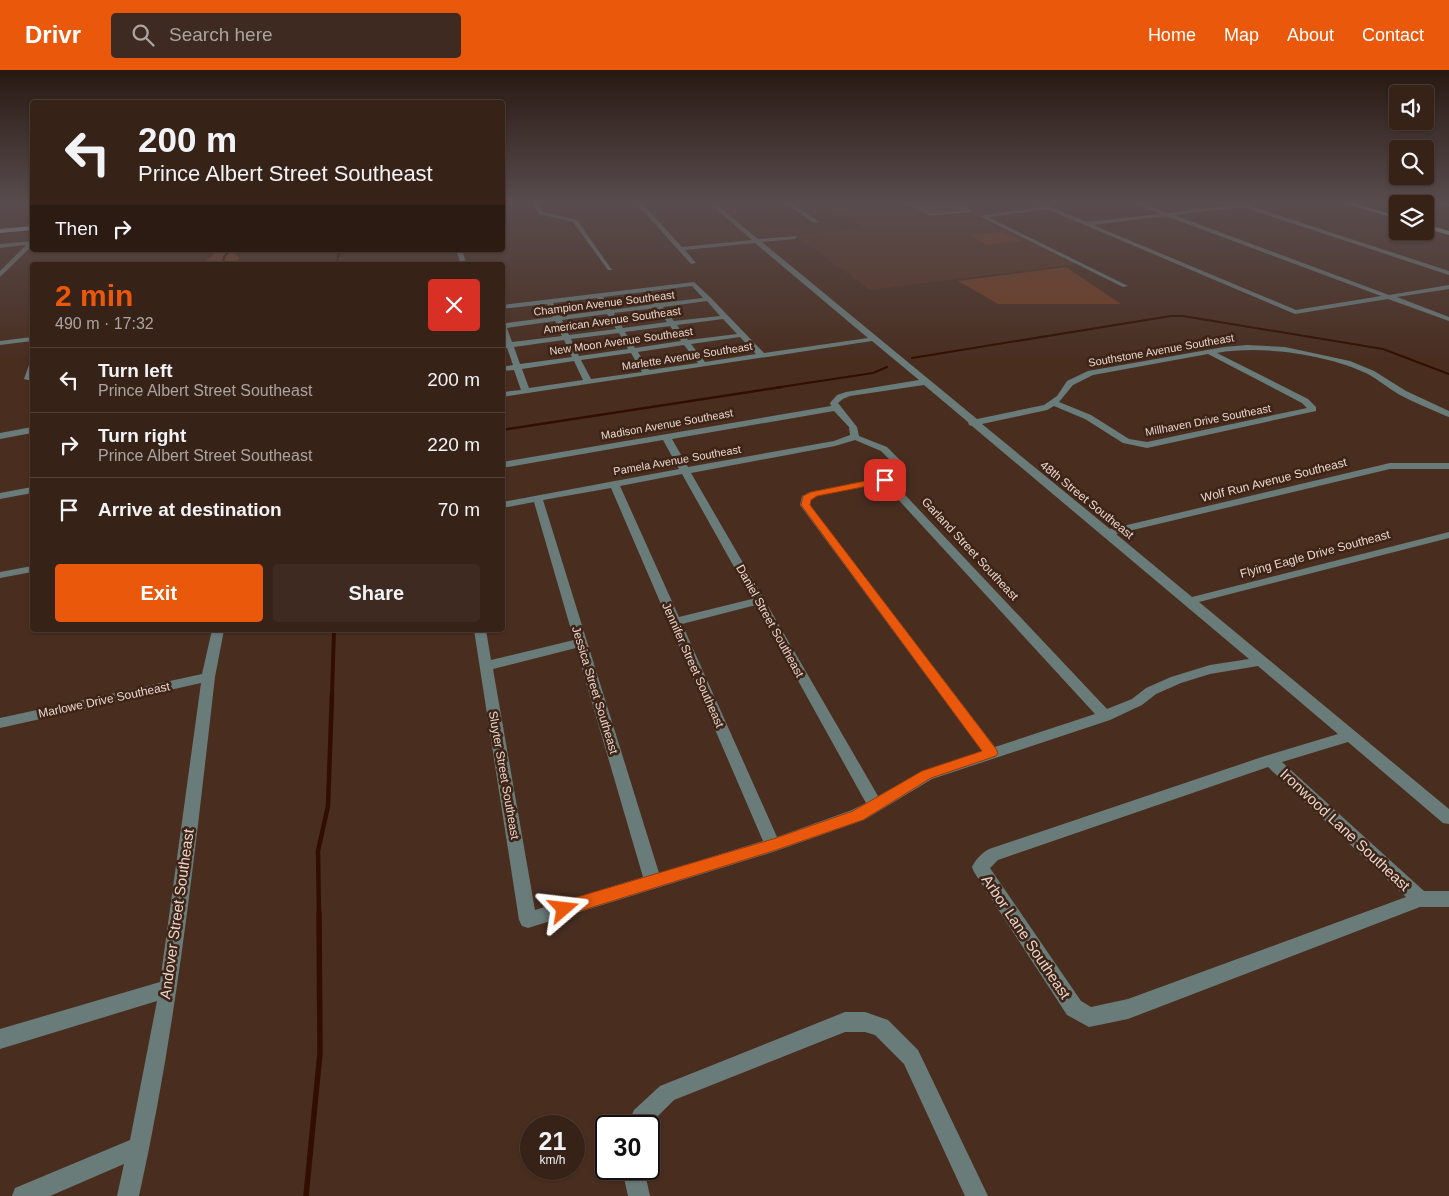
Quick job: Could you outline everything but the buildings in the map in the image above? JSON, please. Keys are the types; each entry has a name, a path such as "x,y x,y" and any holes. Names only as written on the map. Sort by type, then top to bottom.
{"street":[{"path":"0,275 20,255"},
{"path":"599,255 610,269"},
{"path":"685,255 693,263"},
{"name":"48th Street Southeast","path":"772,255 1449,818"},
{"path":"1061,255 1126,286"},
{"path":"1157,255 1280,308 1302,313 1449,288"},
{"path":"1275,255 1449,319"},
{"path":"1393,255 1449,273"},
{"path":"505,307 694,284 762,356"},
{"path":"646,289 703,365"},
{"path":"599,295 647,373"},
{"name":"Champion Avenue Southeast","path":"505,325 709,299"},
{"path":"549,301 588,382"},
{"name":"American Avenue Southeast","path":"506,346 725,317"},
{"name":"New Moon Avenue Southeast","path":"505,369 742,335"},
{"path":"0,343 30,339"},
{"name":"Marlette Avenue Southeast","path":"505,395 874,339"},
{"path":"506,346 518,367 526,392"},
{"name":"Southstone Avenue Southeast","path":"1054,403 1065,393 1070,383 1085,375 1247,347 1285,349 1317,355 1365,370 1403,393 1449,414"},
{"name":"Millhaven Drive Southeast","path":"1054,403 1088,417 1126,441 1147,445 1313,409 1312,406 1210,352"},
{"path":"924,382 849,394 836,399 835,408 854,429 855,438 886,449 898,462 896,471 885,480 814,494 806,498 805,505 991,753"},
{"path":"972,422 1033,411 1054,403"},
{"name":"Madison Avenue Southeast","path":"505,464 835,408"},
{"path":"0,436 30,430"},
{"name":"Daniel Street Southeast","path":"666,437 875,805"},
{"name":"Pamela Avenue Southeast","path":"505,504 855,438"},
{"name":"Wolf Run Avenue Southeast","path":"1108,533 1390,466 1449,466"},
{"name":"Garland Street Southeast","path":"885,480 1105,716"},
{"name":"Jennifer Street Southeast","path":"614,484 773,845"},
{"path":"0,496 30,490"},
{"name":"Jessica Street Southeast","path":"538,499 653,881"},
{"name":"Flying Eagle Drive Southeast","path":"1189,601 1449,535"},
{"path":"0,575 30,569"},
{"path":"674,622 758,601"},
{"name":"Andover Street Southeast","path":"128,1196 140,1147 167,989 208,677 218,632"},
{"name":"Sluyter Street Southeast","path":"480,632 528,920 653,881"},
{"path":"485,666 580,643"},
{"path":"653,881 773,845 858,815 926,775 1105,716 1137,702 1151,691 1176,680 1210,670 1261,662"},
{"name":"Marlowe Drive Southeast","path":"0,723 208,677"},
{"path":"1270,760 1350,736"},
{"name":"Arbor Lane Southeast","path":"1270,760 992,855 980,867 989,884 1074,1008 1089,1017 1128,1009 1420,899 1449,899"},
{"name":"Ironwood Lane Southeast","path":"1270,760 1420,899"},
{"path":"0,1039 167,989"},
{"path":"643,1115 667,1093 845,1022 865,1022 881,1027 911,1057 977,1196"},
{"path":"23,1196 140,1147"},
{"path":"635,1180 638,1196"}],"shaded area":[{"path":"214,255 235,255 239,257 236,262 205,262"},
{"path":"822,255 1057,255 1077,264 870,290"},
{"path":"1066,267 1121,304 998,304 958,281"}],"waterway":[{"path":"223,262 226,255"},
{"path":"337,262 339,255"},
{"path":"912,358 1171,316 1183,316 1383,349 1449,374"},
{"path":"774,388 873,373 887,367"},
{"path":"505,430 782,387"},
{"path":"332,694 334,632"},
{"path":"319,914 318,851 328,806 332,693"},
{"path":"306,1196 320,1053 319,913"}],"route":[{"path":"564,909 773,845 858,815 907,788 926,775 991,753 805,505 806,498 814,494 885,480"}]}
